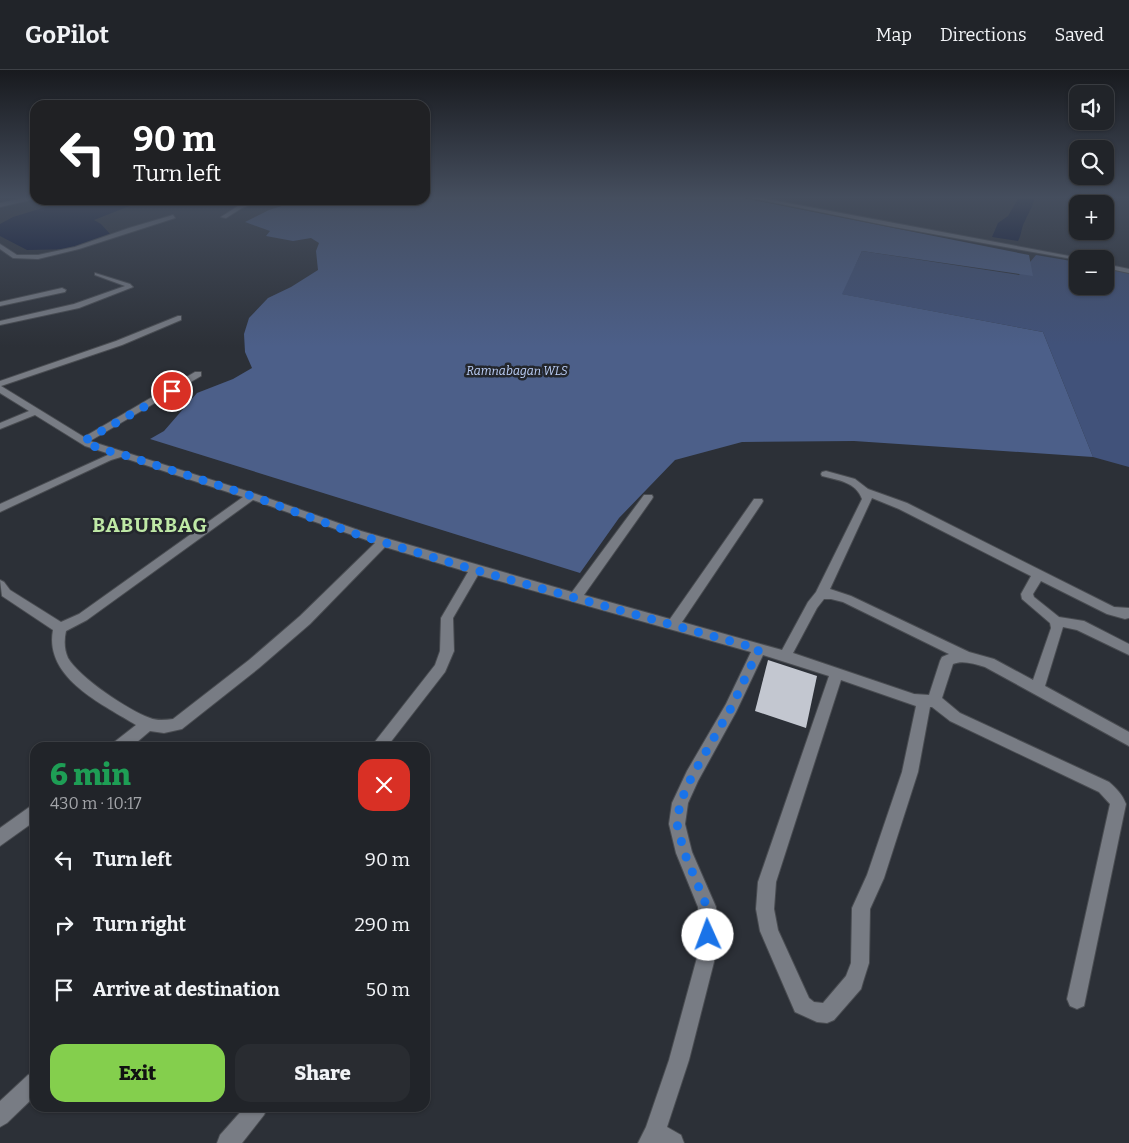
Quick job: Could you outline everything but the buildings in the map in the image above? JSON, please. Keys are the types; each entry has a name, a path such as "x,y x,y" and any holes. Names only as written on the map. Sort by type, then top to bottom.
{"street":[{"path":"1,247 15,257 38,257 80,247"},
{"path":"1004,247 1069,259"},
{"path":"1015,247 1069,257"},
{"path":"1114,266 1129,269"},
{"path":"0,324 76,306 129,287 97,274"},
{"path":"0,304 62,290"},
{"path":"0,384 119,343 178,318"},
{"path":"84,441 198,374"},
{"path":"0,389 100,449 252,496 383,542 475,570 785,656 914,700 929,701 955,717 1104,786 1114,796 1118,804 1077,999"},
{"path":"0,426 36,411"},
{"path":"0,508 107,458 121,454"},
{"path":"826,474 855,483 865,492 903,506 1111,611 1129,613"},
{"path":"785,656 812,605 821,595 866,499 865,492"},
{"path":"60,628 83,617 252,496"},
{"path":"575,598 648,497"},
{"path":"673,625 758,501"},
{"path":"60,628 58,647 62,661 70,673 148,724 164,728 177,724 254,664 298,626 383,542"},
{"path":"381,742 440,668 447,651 447,618 475,570"},
{"path":"1038,575 1027,594 1028,599 1056,621 1079,625 1129,650"},
{"path":"0,586 6,593 60,628"},
{"path":"821,595 830,594 847,600 966,656 989,663 1129,739"},
{"path":"1037,689 1057,628 1056,621"},
{"path":"659,1139 708,954 707,907 684,852 677,824 680,803 692,776 731,708 759,649"},
{"path":"837,673 767,882 765,909 768,931 802,1005 807,1010 817,1013 827,1013 854,982 860,963 861,908 875,878 910,772 929,701 947,661 953,657 966,656"},
{"path":"126,742 148,724"},
{"path":"0,838 30,815"},
{"path":"0,1116 30,1087"},
{"path":"228,1143 254,1112"}],"shaded area":[{"path":"21,247 78,247 73,249 27,250"},
{"path":"862,251 1019,275 1036,255 1069,261 1069,295 1114,295 1114,268 1129,271 1129,467 1093,457 1043,332 841,294"}],"green space":[{"name":"Ramnabagan WLS","path":"317,247 989,247 1029,255 1033,276 862,251 842,294 1043,332 1093,457 854,441 742,442 675,460 619,518 580,573 150,439 164,431 197,393 233,379 252,368 245,352 244,334 249,318 268,298 291,287 318,270 316,251"}],"district":[{"name":"BABURBAG","path":"150,525"}],"route":[{"path":"172,391 84,441 100,449 252,496 356,534 475,570 759,649 731,708 692,776 680,803 677,824 684,852 707,907 708,935"}]}
